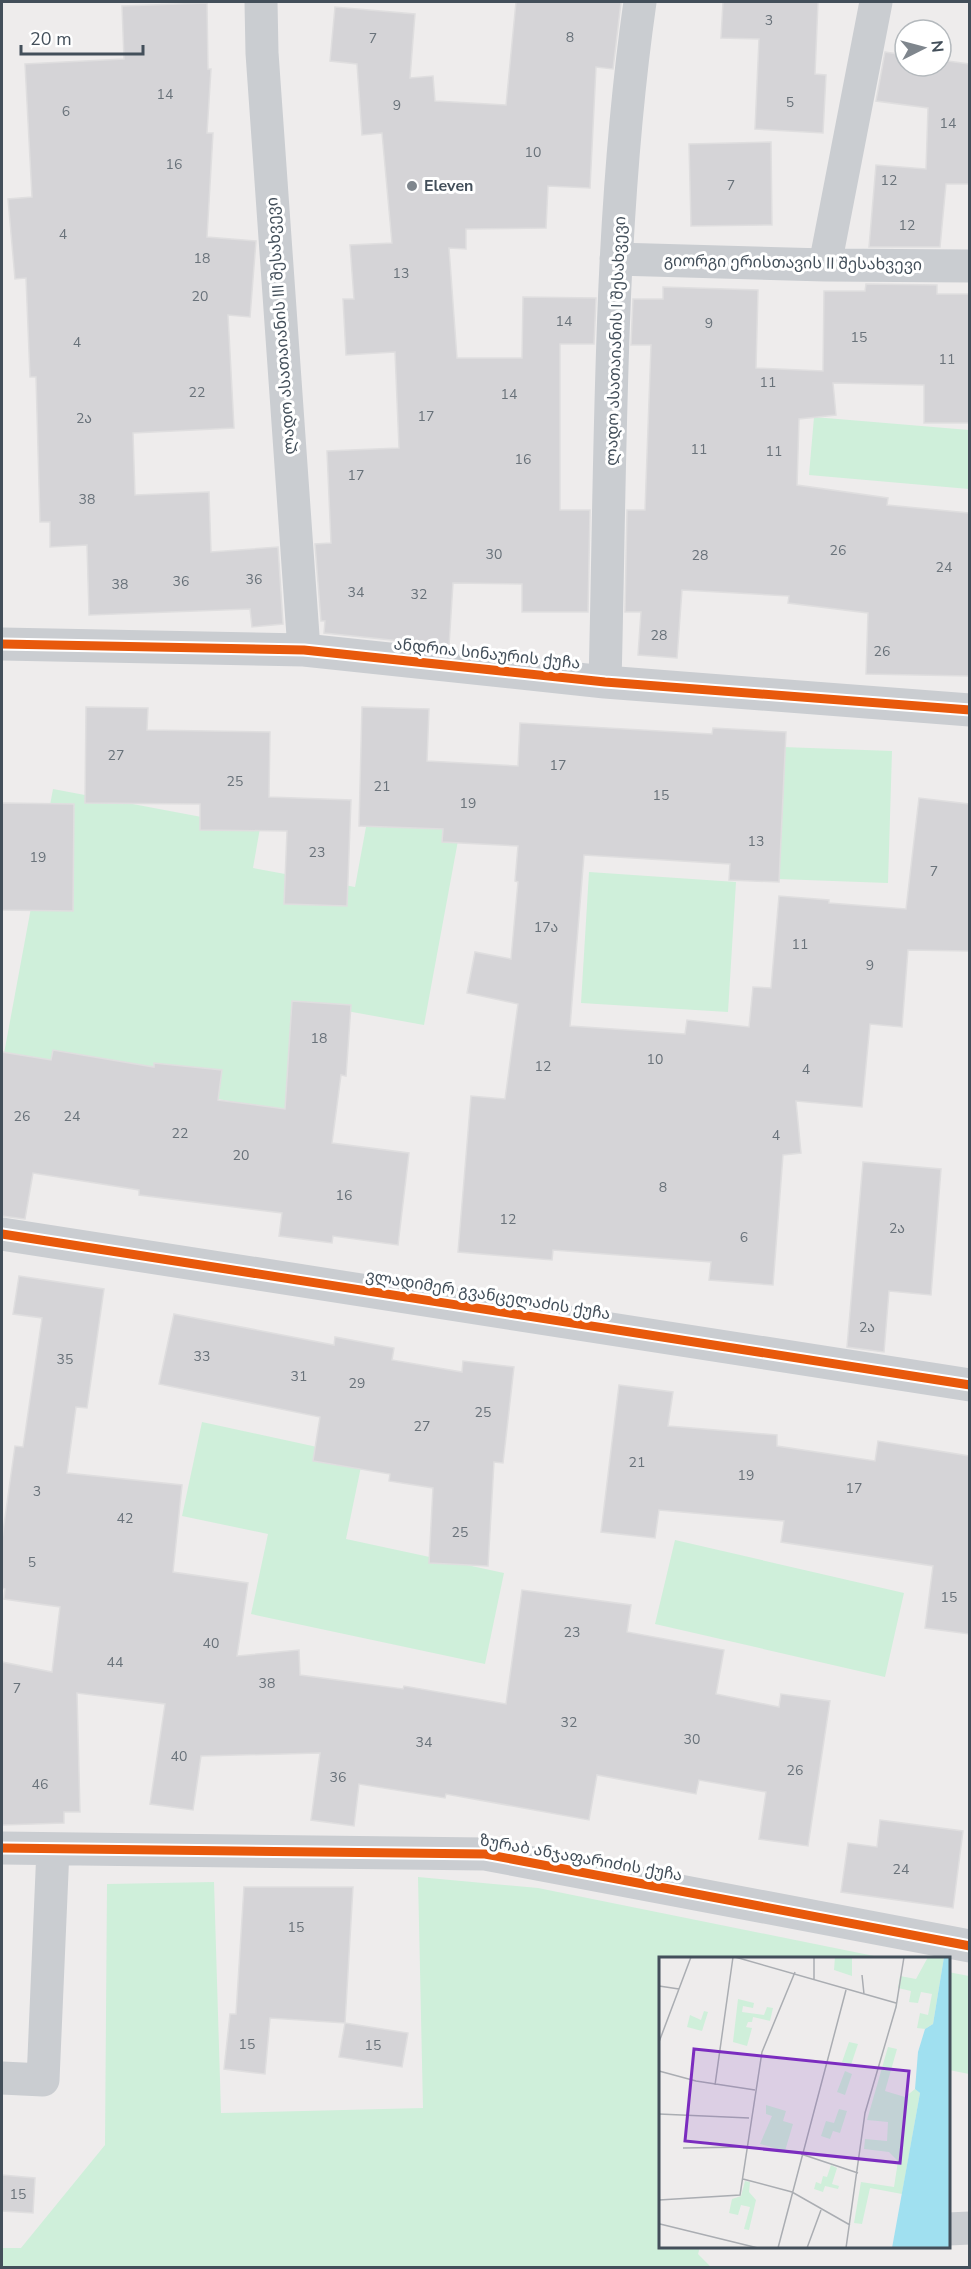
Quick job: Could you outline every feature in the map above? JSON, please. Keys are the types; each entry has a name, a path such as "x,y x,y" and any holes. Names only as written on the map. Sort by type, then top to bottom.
{"street":[{"name":"ლადო ასათაიანის III შესახვევი","path":"261,2 262,53 304,650"},
{"name":"ლადო ასათაიანის I შესახვევი","path":"606,682 616,259 632,58 640,2"},
{"path":"825,265 876,2"},
{"name":"გიორგი ერისთავის II შესახვევი","path":"616,259 825,265 969,266"},
{"name":"ანდრია სინაურის ქუჩა","path":"2,644 304,650 606,682 969,710"},
{"name":"ვლადიმერ გვანცელაძის ქუჩა","path":"2,1234 969,1385"},
{"name":"ზურაბ ანჯაფარიძის ქუჩა","path":"2,1848 485,1854 969,1946"},
{"path":"2,2078 44,2080 53,1849"},
{"path":"950,2229 969,2228"}],"green space":[{"path":"814,417 969,430 969,489 809,475"},
{"path":"783,747 892,751 888,883 778,879"},
{"path":"53,789 260,828 253,868 355,887 368,816 464,808 424,1025 308,1004 288,1112 3,1059"},
{"path":"589,872 736,882 728,1012 581,1003"},
{"path":"202,1422 363,1457 346,1539 504,1573 485,1664 251,1614 268,1534 182,1516"},
{"path":"675,1540 904,1593 885,1677 655,1624"},
{"path":"418,1877 538,1888 879,1957 659,1957 659,2248 700,2248 698,2254 711,2267 2,2267 2,2248 21,2248 105,2145 107,1884 214,1882 221,2113 423,2108"},
{"path":"950,1972 969,1976 969,2074 950,2070"}],"building":[{"path":"516,2 621,2 613,69 596,67 590,188 548,186 546,228 466,229 466,249 449,248 457,358 522,358 523,297 596,298 594,344 560,344 560,510 590,510 588,612 522,612 522,584 453,583 449,646 324,633 325,621 321,621 315,544 331,543 327,451 399,448 395,352 346,355 343,299 354,299 350,245 392,243 382,133 362,135 357,64 330,61 335,7 415,14 410,78 433,76 435,101 506,105"},
{"path":"723,2 818,2 815,74 826,75 823,133 755,129 759,39 721,38"},
{"path":"207,3 208,69 211,69 207,133 213,133 207,237 256,241 250,317 228,315 234,428 133,433 135,495 209,492 211,552 278,547 283,624 252,627 250,609 89,615 87,545 50,547 50,522 40,522 36,377 30,377 26,278 15,279 8,199 32,197 25,64 124,59 122,6"},
{"path":"885,52 893,53 893,78 953,78 953,62 969,64 969,184 946,184 940,247 869,247 876,165 926,169 928,108 876,101"},
{"path":"771,142 772,225 691,226 689,144"},
{"path":"866,284 937,285 937,294 969,294 969,423 924,423 924,385 833,383 836,415 799,419 797,485 888,498 887,505 969,513 969,676 866,674 868,613 788,603 789,596 682,590 677,658 638,655 641,612 625,612 627,510 645,510 651,345 631,345 633,299 663,299 663,287 758,290 756,368 823,371 824,291 865,291"},
{"path":"86,707 148,708 147,730 270,732 269,797 351,800 347,906 284,904 287,831 200,830 200,804 85,803"},
{"path":"362,707 429,709 427,761 518,766 520,723 712,734 713,728 786,732 779,882 729,880 730,864 584,855 570,1026 685,1034 687,1020 749,1027 753,987 771,988 779,896 829,900 829,903 906,909 919,798 969,804 969,951 908,950 902,1027 870,1024 862,1107 796,1101 801,1153 783,1155 773,1285 709,1280 711,1262 553,1250 552,1260 458,1252 471,1096 505,1099 518,1004 467,993 475,952 511,959 518,882 515,881 518,846 442,842 443,829 359,826"},
{"path":"2,803 74,804 73,911 2,910"},
{"path":"292,1001 351,1005 346,1076 341,1075 332,1143 409,1153 398,1245 333,1236 332,1243 279,1236 282,1213 139,1195 139,1190 33,1173 25,1219 2,1216 2,1052 51,1060 53,1050 154,1067 154,1063 222,1070 218,1100 285,1109"},
{"path":"863,1162 941,1169 931,1295 889,1291 884,1352 847,1347"},
{"path":"19,1276 104,1289 87,1408 76,1407 67,1473 182,1485 173,1572 248,1583 237,1656 299,1650 300,1675 403,1689 404,1686 506,1704 522,1590 631,1605 627,1632 724,1650 716,1694 779,1707 781,1694 830,1701 808,1846 759,1839 766,1792 699,1780 696,1794 597,1775 589,1820 446,1794 445,1798 359,1784 354,1826 311,1820 320,1753 201,1756 193,1810 150,1804 165,1704 77,1693 80,1812 64,1812 64,1823 2,1825 2,1662 52,1672 60,1607 4,1599 5,1589 2,1588 2,1539 15,1446 23,1447 42,1318 13,1314"},
{"path":"174,1314 334,1345 335,1337 394,1348 392,1360 462,1372 463,1361 514,1367 503,1463 494,1462 488,1566 429,1563 433,1488 389,1481 390,1474 313,1461 320,1417 159,1384"},
{"path":"619,1385 673,1392 668,1426 777,1435 777,1446 875,1461 878,1441 969,1456 969,1634 925,1628 933,1566 781,1542 784,1521 659,1510 655,1538 601,1532"},
{"path":"880,1820 963,1831 953,1908 841,1892 848,1843 877,1847"},
{"path":"244,1887 353,1887 345,2023 270,2018 265,2074 224,2069 230,2014 236,2014"},
{"path":"345,2023 408,2033 402,2067 339,2057"},
{"path":"2,2175 35,2178 33,2213 2,2211"}],"cycle path":[{"path":"2,644 304,650 605,682 970,710"},
{"path":"2,1234 970,1385"},
{"path":"2,1848 485,1854 970,1946"}],"place":[{"name":"Eleven","path":"412,186"}]}
